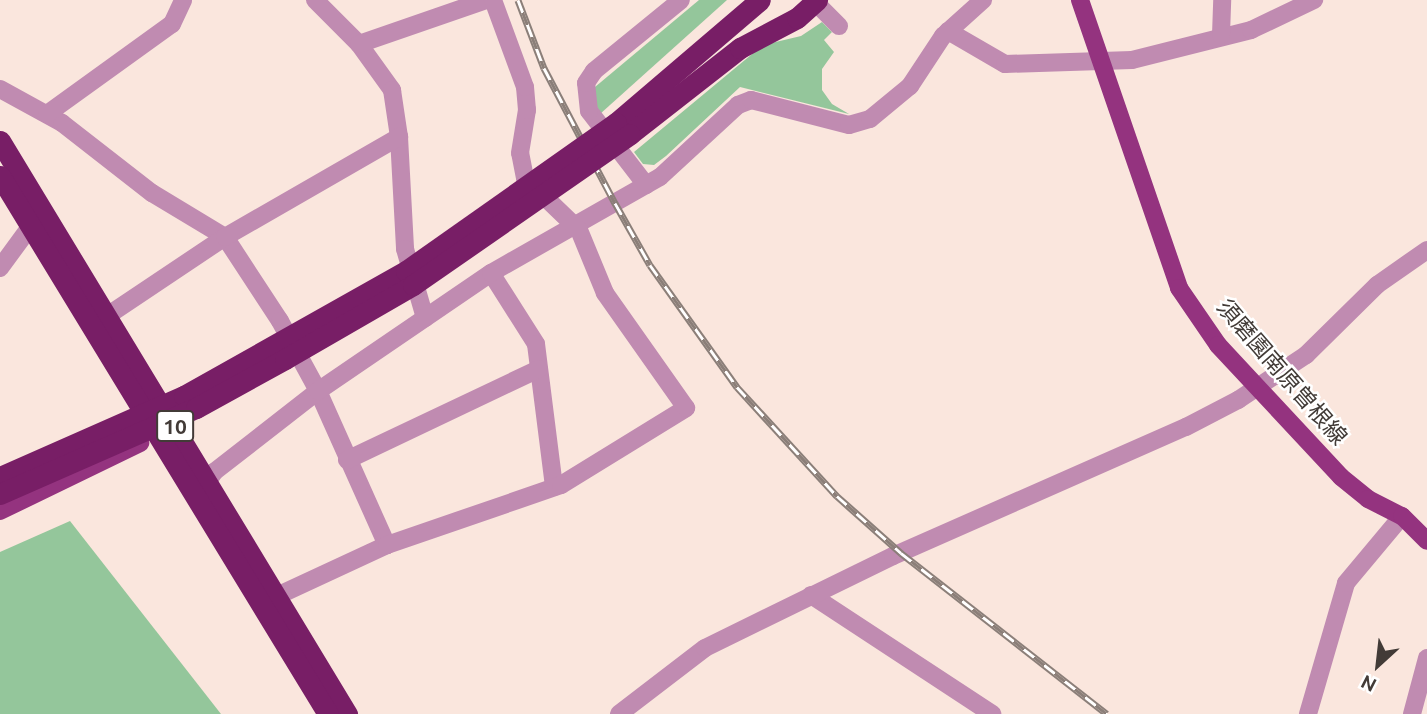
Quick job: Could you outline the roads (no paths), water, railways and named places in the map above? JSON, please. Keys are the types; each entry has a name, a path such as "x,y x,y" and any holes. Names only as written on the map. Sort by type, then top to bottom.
{"highway":[{"path":"0,494 175,418 285,359 413,285 623,129 760,0"},
{"path":"0,477 184,396 406,271 623,129 740,48 796,18 816,1"},
{"name":"10","path":"0,141 38,222 98,322 270,598 347,714"},
{"name":"10","path":"0,176 38,222"},
{"name":"10","path":"165,431 208,481 328,714"}],"main road":[{"name":"須磨園南原曽根線","path":"1080,0 1179,288 1218,345 1260,386 1341,477 1368,499 1402,516 1427,541"},
{"path":"0,466 150,407"},
{"path":"0,510 165,431"}],"street":[{"path":"47,114 172,23 183,0"},
{"path":"316,0 359,44 392,90 399,137 405,249 425,318"},
{"path":"359,44 486,0"},
{"path":"270,598 387,545 554,487 686,408 605,293 574,224 525,178 520,153 527,110 526,87 494,0"},
{"path":"646,185 589,111 586,83 594,71 681,0"},
{"path":"208,481 214,471 318,391 491,272 646,185 695,148 738,105 751,100 849,125 870,119 910,86 948,31 983,0"},
{"path":"1221,35 1222,0"},
{"path":"948,31 1005,64 1099,58 1132,61 1196,47 1221,35 1251,30 1314,0"},
{"path":"816,1 839,26"},
{"path":"0,89 47,114 152,192 225,237 288,336 318,391 387,545"},
{"path":"98,322 225,237 399,137"},
{"path":"0,268 38,222"},
{"path":"620,714 705,648 811,595 1186,427 1260,386 1306,355 1377,285 1427,250"},
{"path":"491,272 536,344 554,487"},
{"path":"150,407 288,336"},
{"path":"165,431 300,360"},
{"path":"347,460 539,369"},
{"path":"1308,714 1346,583 1402,516"},
{"path":"811,595 992,714"},
{"path":"1412,714 1427,658"}],"railway":[{"path":"518,0 544,68 650,265 737,387 837,496 901,553 1107,714"}]}
